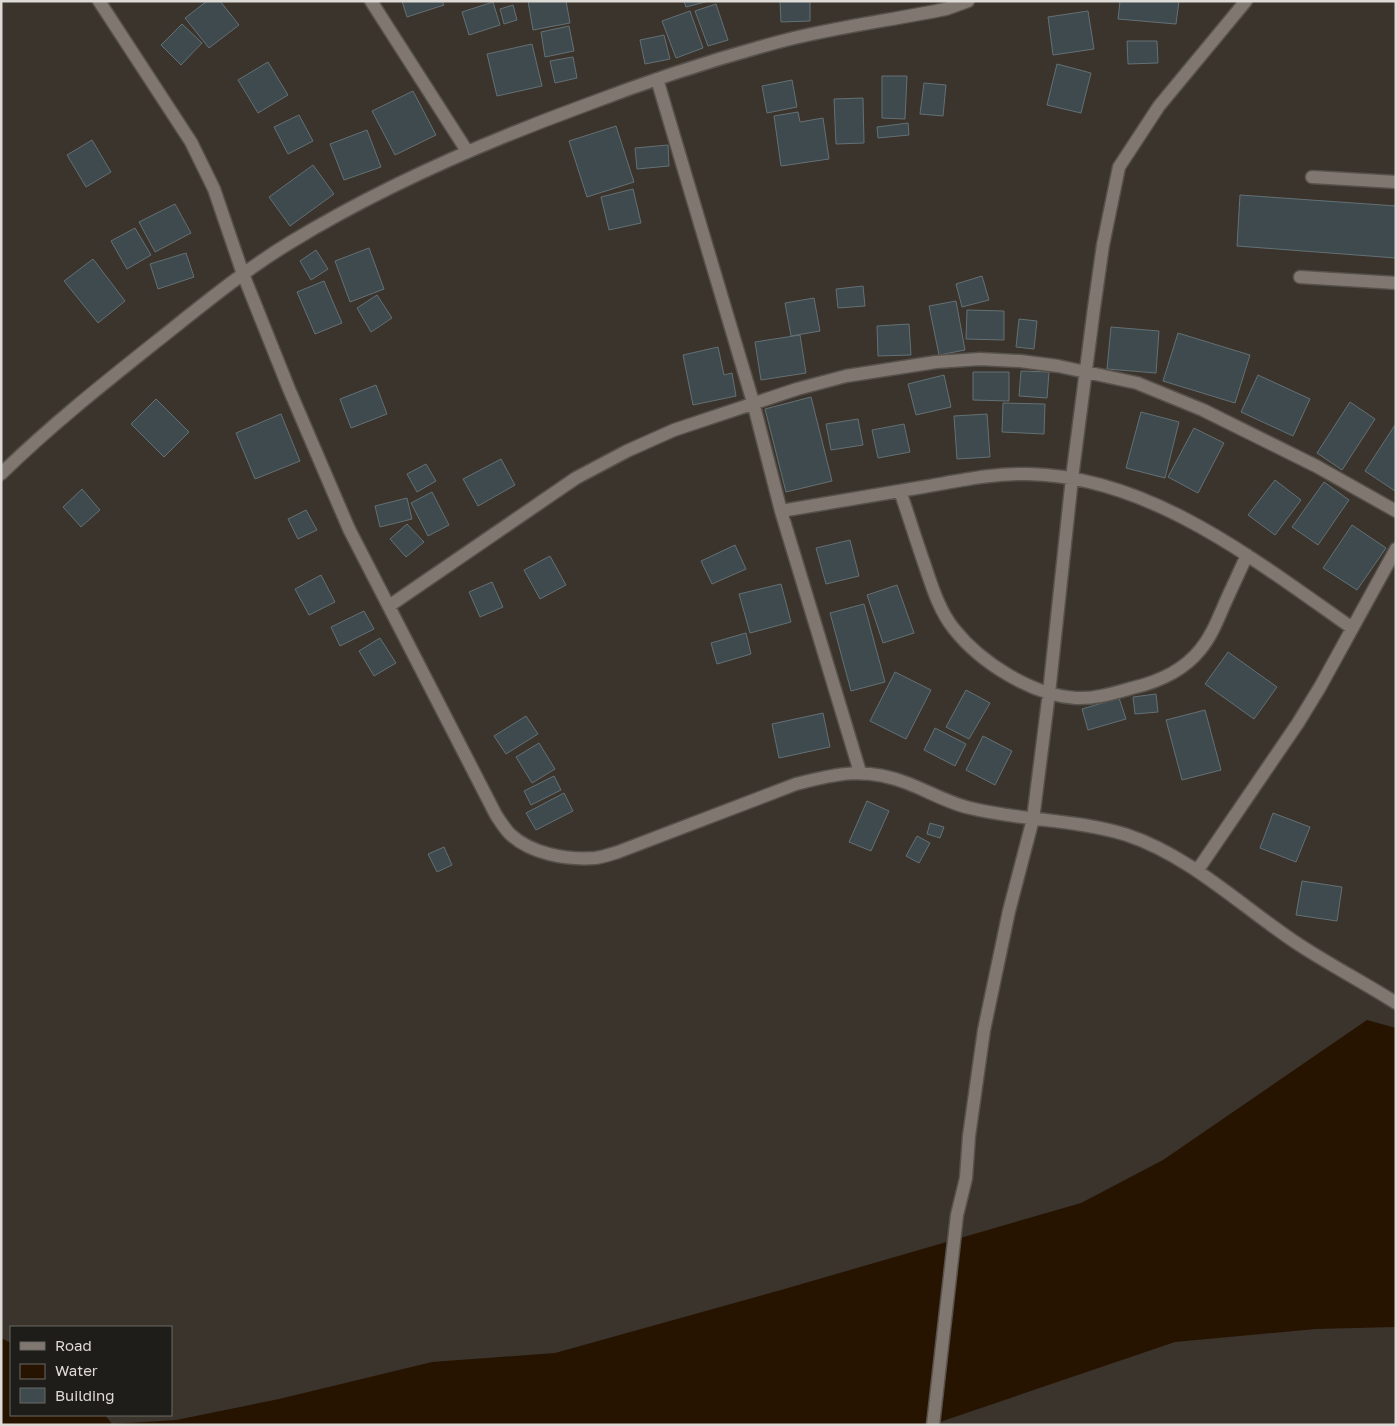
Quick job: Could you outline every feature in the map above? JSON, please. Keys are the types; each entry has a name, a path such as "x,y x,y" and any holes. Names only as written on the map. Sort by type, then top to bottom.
{"street":[{"path":"99,1 191,142 214,189 243,274 289,390 350,529 496,815 510,834 527,846 547,854 596,858 618,852 796,784 823,776 860,772 882,775 907,783 967,808 999,815 1093,826 1128,835 1157,847 1197,871 1295,942 1396,1003"},
{"path":"371,1 467,151"},
{"path":"1,474 44,433 243,274 291,242 409,178 526,126 720,58 786,40 946,9 968,1"},
{"path":"933,1425 957,1215 966,1178 969,1136 984,1030 1008,911 1033,819 1049,693 1072,478 1103,245 1119,166 1159,106 1246,1"},
{"path":"657,79 753,402 781,511 860,772"},
{"path":"1312,177 1396,182"},
{"path":"1300,277 1396,283"},
{"path":"389,606 576,478 627,451 674,430 753,402 846,376 936,362 980,359 1020,360 1137,383 1203,410 1316,466 1396,511"},
{"path":"781,511 986,476 1028,474 1072,478 1105,486 1156,505 1200,527 1247,555 1352,628"},
{"path":"900,491 940,606 954,628 976,653 996,668 1022,682 1049,693 1076,698 1101,696 1162,679 1184,666 1200,650 1211,634 1247,555"},
{"path":"1197,871 1298,723 1320,687 1396,549"}],"water":[{"path":"1367,1020 1396,1028 1396,1327 1316,1329 1175,1342 931,1425 1,1424 1,1338 10,1342 10,1416 106,1416 112,1424 176,1420 279,1399 432,1362 555,1353 1081,1203 1163,1160"}],"building":[{"path":"207,1 220,1 239,25 209,48 185,18"},
{"path":"402,1 442,1 444,5 407,17"},
{"path":"528,1 566,1 570,23 533,30"},
{"path":"684,1 709,1 686,7"},
{"path":"780,1 810,1 810,21 781,22"},
{"path":"1120,1 1179,1 1176,24 1118,19"},
{"path":"493,2 500,25 469,35 462,12"},
{"path":"716,4 728,40 708,46 695,11"},
{"path":"513,5 517,20 504,24 500,9"},
{"path":"690,11 703,48 676,58 662,21"},
{"path":"1088,11 1094,49 1053,55 1048,17"},
{"path":"182,24 202,43 181,65 161,45"},
{"path":"569,26 574,51 545,57 541,32"},
{"path":"664,35 670,59 645,64 640,40"},
{"path":"1127,41 1157,41 1158,63 1128,64"},
{"path":"532,44 542,86 497,96 487,54"},
{"path":"573,57 577,78 555,83 550,61"},
{"path":"268,62 288,95 258,113 238,80"},
{"path":"1057,64 1091,73 1081,113 1047,105"},
{"path":"882,76 907,76 905,119 882,118"},
{"path":"792,80 797,107 767,113 762,86"},
{"path":"924,83 946,85 943,116 920,114"},
{"path":"413,91 436,135 395,155 372,111"},
{"path":"863,98 864,143 836,144 834,99"},
{"path":"798,112 800,122 823,118 829,159 781,166 774,116"},
{"path":"299,115 313,141 288,154 274,127"},
{"path":"908,123 909,135 878,138 877,127"},
{"path":"616,126 634,182 587,197 569,141"},
{"path":"367,130 381,167 344,180 330,144"},
{"path":"92,140 111,172 86,187 67,155"},
{"path":"668,145 669,166 637,169 635,148"},
{"path":"313,165 334,194 290,226 269,197"},
{"path":"633,189 641,223 609,230 601,197"},
{"path":"1240,195 1396,206 1396,258 1237,246"},
{"path":"175,204 191,233 155,252 139,222"},
{"path":"135,228 151,255 127,269 111,241"},
{"path":"369,248 384,289 350,302 335,261"},
{"path":"316,250 328,269 311,280 300,261"},
{"path":"186,253 194,277 158,289 150,264"},
{"path":"93,259 125,301 98,323 64,281"},
{"path":"982,276 989,300 962,307 956,284"},
{"path":"324,281 342,323 315,334 297,292"},
{"path":"863,286 865,306 838,308 836,289"},
{"path":"377,295 392,318 371,332 357,308"},
{"path":"814,298 820,331 791,336 785,303"},
{"path":"956,301 965,350 939,355 929,306"},
{"path":"967,310 1004,311 1004,340 966,339"},
{"path":"1019,319 1037,321 1034,349 1016,347"},
{"path":"909,324 911,355 878,356 877,326"},
{"path":"1111,327 1159,331 1156,373 1107,369"},
{"path":"1178,333 1250,355 1235,403 1163,381"},
{"path":"800,335 806,373 761,380 755,342"},
{"path":"718,347 724,375 732,373 736,396 693,405 683,355"},
{"path":"1021,371 1049,372 1047,398 1019,396"},
{"path":"973,372 1009,372 1009,401 973,400"},
{"path":"944,375 951,407 916,415 908,384"},
{"path":"1258,375 1310,399 1293,436 1241,412"},
{"path":"376,385 387,414 351,428 340,399"},
{"path":"811,397 832,481 786,492 765,409"},
{"path":"156,399 189,432 164,457 131,424"},
{"path":"1350,402 1375,419 1342,470 1317,453"},
{"path":"1003,403 1045,404 1044,434 1002,432"},
{"path":"1141,412 1179,422 1165,478 1126,468"},
{"path":"281,414 300,461 255,479 236,433"},
{"path":"987,414 990,457 957,459 954,416"},
{"path":"858,419 863,445 831,450 826,424"},
{"path":"904,424 910,452 878,458 872,430"},
{"path":"1395,425 1396,491 1365,471"},
{"path":"1194,428 1224,443 1198,493 1168,477"},
{"path":"501,459 515,485 478,506 463,479"},
{"path":"426,464 436,481 417,492 407,474"},
{"path":"1275,480 1301,500 1275,535 1248,515"},
{"path":"1324,482 1349,500 1318,545 1292,527"},
{"path":"82,489 100,510 81,527 63,507"},
{"path":"432,492 449,525 428,536 411,503"},
{"path":"407,498 412,519 380,527 375,506"},
{"path":"306,510 317,530 298,539 288,519"},
{"path":"407,524 424,542 406,557 390,539"},
{"path":"1352,525 1386,548 1357,590 1323,568"},
{"path":"850,540 859,576 826,584 816,548"},
{"path":"735,545 746,569 712,584 701,561"},
{"path":"550,556 566,585 540,599 524,570"},
{"path":"321,575 335,602 309,615 295,589"},
{"path":"492,582 503,607 480,617 469,592"},
{"path":"781,584 791,622 750,633 739,594"},
{"path":"897,585 914,633 883,643 867,595"},
{"path":"864,604 885,682 851,691 830,613"},
{"path":"364,611 374,629 340,646 331,627"},
{"path":"746,633 751,654 717,664 711,643"},
{"path":"380,638 396,663 374,676 359,651"},
{"path":"1228,652 1277,687 1254,719 1205,684"},
{"path":"895,672 931,690 906,739 870,721"},
{"path":"966,690 990,703 969,739 946,727"},
{"path":"1156,694 1158,712 1135,714 1133,697"},
{"path":"1119,698 1126,719 1088,730 1082,709"},
{"path":"1205,710 1221,770 1182,780 1166,720"},
{"path":"823,713 830,747 779,758 772,724"},
{"path":"526,716 538,734 506,754 494,736"},
{"path":"935,728 966,744 955,766 924,750"},
{"path":"983,736 1012,751 995,785 966,770"},
{"path":"539,743 555,769 532,783 516,757"},
{"path":"554,776 561,790 531,805 524,791"},
{"path":"564,793 573,811 536,830 526,813"},
{"path":"867,801 889,811 871,851 849,842"},
{"path":"1273,813 1310,827 1296,862 1260,848"},
{"path":"930,823 944,827 940,838 927,834"},
{"path":"917,836 930,843 919,863 906,856"},
{"path":"444,847 452,865 437,872 428,854"},
{"path":"1302,881 1342,887 1337,921 1296,915"}]}
